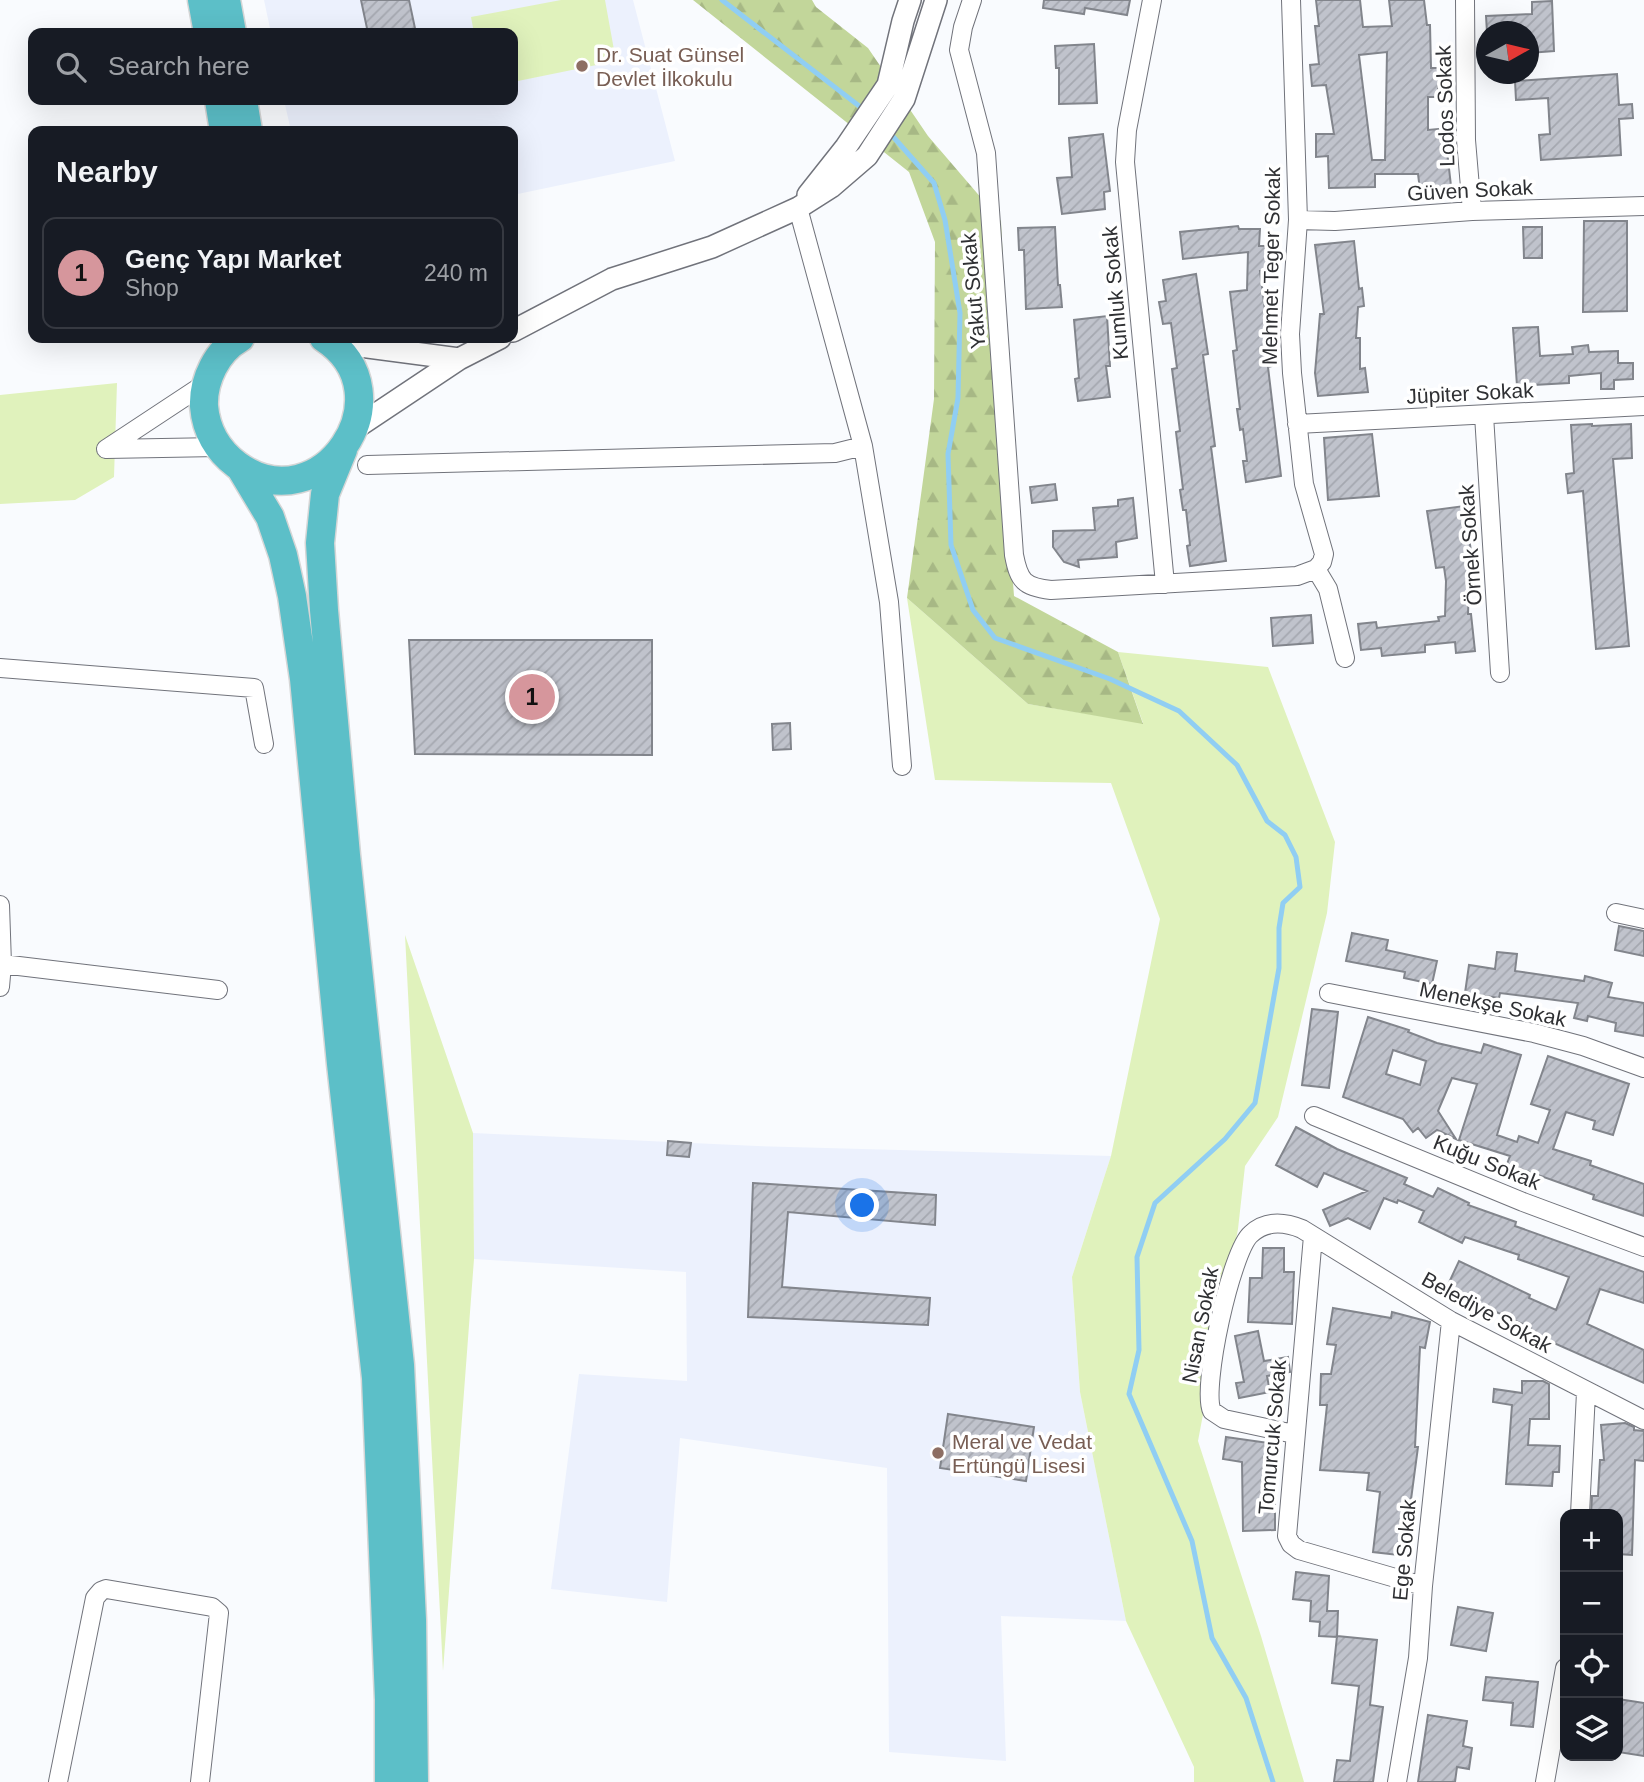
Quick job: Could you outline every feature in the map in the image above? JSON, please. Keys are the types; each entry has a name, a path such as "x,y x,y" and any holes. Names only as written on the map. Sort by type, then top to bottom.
{"highway":[{"path":"202,0 207,28"},
{"path":"226,0 231,28"},
{"path":"220,105 222,126"},
{"path":"244,105 247,126"},
{"path":"234,343 215,360 204,405 208,427 226,457 247,472 273,480 299,478 323,468 355,448"},
{"path":"330,343 346,360 356,382 359,406 355,448 325,494 320,543 345,845 400,1365 412,1620 414,1782"},
{"path":"240,467 270,517 283,555 304,679 341,1064 376,1378 389,1700 389,1782"}],"street":[{"path":"798,208 846,147 896,92 902,21 910,0"},
{"path":"518,328 612,279 712,247 798,208 831,187 867,156 936,0"},
{"name":"Yakut Sokak","path":"972,0 962,27 960,50 986,153 1017,572 1024,582 1035,588 1051,590 1165,584"},
{"name":"Kumluk Sokak","path":"1152,0 1129,120 1125,162 1165,584"},
{"name":"Mehmet Teger Sokak","path":"1291,0 1298,220 1290,334 1297,424 1307,498 1324,554 1316,569"},
{"name":"Lodos Sokak","path":"1465,0 1466,140 1472,211"},
{"name":"Güven Sokak","path":"1298,220 1335,221 1472,211 1644,206"},
{"path":"798,208 863,446 889,603 902,766"},
{"path":"348,343 458,359"},
{"path":"355,448 458,359 490,343"},
{"path":"215,360 106,449 218,447"},
{"name":"Jüpiter Sokak","path":"1297,424 1644,407"},
{"name":"Örnek Sokak","path":"1484,415 1500,673"},
{"path":"355,448 835,453 863,446"},
{"path":"1165,584 1297,576 1316,569 1328,589 1345,658"},
{"path":"0,668 254,688 264,744"},
{"path":"0,905 0,987"},
{"path":"1616,913 1644,919"},
{"path":"2,964 218,990"},
{"name":"Menekşe Sokak","path":"1329,993 1534,1033 1583,1046 1644,1068"},
{"name":"Kuğu Sokak","path":"1314,1116 1523,1202 1644,1247"},
{"name":"Nisan Sokak","path":"1294,1434 1220,1417 1210,1407 1208,1391 1229,1282 1238,1253 1246,1239 1259,1228 1274,1223 1292,1225 1313,1236"},
{"name":"Belediye Sokak","path":"1313,1236 1451,1321 1644,1420"},
{"name":"Tomurcuk Sokak","path":"1313,1236 1287,1530 1291,1544 1299,1550 1423,1586"},
{"name":"Ege Sokak","path":"1397,1782 1418,1658 1451,1321"},
{"path":"1580,1509 1586,1392"},
{"path":"58,1782 95,1598 106,1589 212,1607 219,1613 200,1782"},
{"path":"1545,1782 1560,1696"}],"shaded area":[{"name":"Dr. Suat Günsel Devlet İlkokulu","path":"264,0 633,0 675,161 518,194 518,126 290,126 285,105 518,105 518,28 270,28"},
{"name":"Meral ve Vedat Ertüngü Lisesi","path":"473,1133 757,1146 1111,1156 1072,1277 1080,1392 1126,1621 1001,1616 1006,1761 889,1752 887,1468 680,1438 667,1602 551,1589 579,1374 687,1381 686,1272 474,1259"}],"green space":[{"path":"561,0 605,0 616,61 518,81 518,28 473,28 471,17"},
{"path":"693,0 812,0 816,7 868,48 928,136 1001,221 1006,319 1005,475 1014,596 1118,652 1143,724 1028,704 907,598 934,399 935,242 909,172"},
{"path":"117,383 114,477 75,500 0,504 0,395"},
{"path":"907,598 1028,704 1143,723 1118,652 1268,667 1335,842 1327,913 1278,1117 1245,1166 1238,1229 1198,1441 1261,1636 1304,1782 1194,1782 1194,1767 1126,1621 1080,1392 1072,1277 1111,1156 1160,919 1111,783 935,780"},
{"path":"405,935 473,1133 474,1259 443,1671"}],"building":[{"path":"361,0 409,0 415,28 367,28"},
{"path":"1044,0 1130,0 1127,15 1085,8 1084,14 1043,8"},
{"path":"1316,0 1360,0 1363,27 1392,26 1389,0 1424,0 1427,25 1430,25 1431,68 1438,68 1438,97 1428,97 1428,130 1448,128 1450,151 1447,151 1451,186 1420,190 1418,174 1375,174 1375,187 1329,188 1328,156 1316,157 1316,134 1334,134 1326,85 1312,86 1310,65 1319,64 1315,26 1319,26","holes":["1387,52 1385,160 1372,160 1359,55"]},
{"path":"1552,1 1554,51 1539,52 1539,21 1486,21 1486,16 1532,14 1532,2"},
{"path":"1094,44 1097,103 1059,104 1059,68 1056,68 1055,46"},
{"path":"1617,74 1619,105 1632,104 1633,118 1619,119 1621,155 1541,160 1539,135 1550,134 1548,98 1516,100 1515,84 1539,84 1539,79"},
{"path":"1103,134 1110,191 1104,192 1105,209 1062,214 1057,178 1072,177 1069,138"},
{"path":"1584,221 1627,221 1627,311 1583,312"},
{"path":"1238,226 1239,229 1260,229 1259,246 1273,246 1272,271 1260,271 1272,366 1268,367 1281,476 1246,482 1243,461 1247,461 1243,429 1240,430 1237,409 1240,409 1233,351 1237,350 1230,292 1247,290 1248,252 1183,259 1180,232"},
{"path":"1055,227 1062,307 1026,309 1024,250 1019,250 1018,228"},
{"path":"1523,227 1542,227 1542,258 1524,258"},
{"path":"1354,241 1359,289 1362,288 1364,306 1358,307 1356,338 1360,338 1360,369 1365,368 1368,392 1318,396 1315,373 1320,314 1324,314 1315,245"},
{"path":"1196,274 1208,354 1203,355 1215,446 1211,447 1226,561 1190,566 1187,546 1190,545 1186,510 1183,510 1180,490 1183,489 1176,432 1180,431 1172,369 1177,368 1171,323 1163,324 1159,302 1166,301 1163,280"},
{"path":"1107,316 1110,366 1106,366 1110,397 1078,401 1075,379 1079,378 1074,320"},
{"path":"1538,327 1540,356 1573,354 1572,347 1588,345 1589,352 1618,351 1618,363 1633,363 1633,379 1614,380 1614,389 1601,389 1601,373 1569,376 1569,383 1517,386 1513,328"},
{"path":"1631,424 1632,458 1613,459 1629,646 1596,649 1583,491 1568,493 1566,474 1574,473 1571,425"},
{"path":"1372,434 1379,496 1328,500 1324,438"},
{"path":"1055,484 1057,500 1032,503 1030,487"},
{"path":"1133,498 1137,538 1116,542 1117,557 1078,560 1079,567 1064,562 1053,547 1053,531 1095,530 1093,508 1118,506 1118,500"},
{"path":"1464,506 1476,583 1469,584 1468,614 1471,614 1475,651 1456,653 1455,642 1425,645 1425,652 1382,656 1381,648 1361,650 1358,624 1376,622 1377,628 1439,621 1438,617 1445,616 1444,567 1436,568 1427,511"},
{"path":"1311,615 1313,643 1273,646 1271,618"},
{"path":"409,640 652,640 652,755 415,754"},
{"path":"790,723 791,749 773,750 772,724"},
{"path":"1619,926 1644,931 1644,956 1615,950"},
{"path":"1352,933 1388,940 1386,950 1437,961 1432,984 1404,978 1405,972 1346,961"},
{"path":"1497,952 1517,954 1515,971 1584,981 1585,976 1612,983 1608,997 1644,1003 1644,1036 1615,1031 1616,1023 1588,1016 1587,1021 1574,1018 1578,1003 1500,993 1499,998 1465,993 1469,965 1495,969"},
{"path":"1312,1009 1338,1012 1329,1088 1302,1085"},
{"path":"1368,1017 1409,1030 1408,1032 1437,1043 1481,1053 1484,1044 1521,1055 1497,1135 1517,1142 1519,1136 1538,1143 1550,1110 1531,1104 1548,1056 1629,1084 1613,1135 1593,1129 1595,1121 1566,1112 1553,1149 1591,1161 1590,1165 1644,1184 1644,1216 1593,1199 1594,1195 1507,1164 1510,1156 1459,1140 1477,1084 1452,1078 1438,1111 1456,1139 1437,1130 1426,1138 1418,1128 1413,1132 1403,1119 1343,1097","holes":["1393,1050 1426,1061 1420,1085 1386,1074"]},
{"path":"1296,1127 1337,1149 1407,1178 1404,1184 1433,1197 1438,1188 1469,1203 1468,1205 1516,1222 1515,1226 1644,1272 1644,1303 1600,1289 1587,1324 1644,1350 1644,1383 1529,1332 1531,1328 1446,1289 1459,1261 1556,1310 1569,1277 1518,1259 1519,1255 1465,1237 1462,1243 1419,1222 1424,1211 1398,1200 1397,1203 1384,1198 1370,1229 1348,1218 1330,1226 1323,1210 1367,1191 1324,1173 1317,1187 1276,1165"},
{"path":"668,1141 691,1143 689,1157 667,1155"},
{"path":"753,1183 936,1195 935,1225 788,1212 782,1287 930,1298 928,1325 748,1317"},
{"path":"1263,1248 1284,1248 1284,1272 1294,1272 1292,1324 1248,1322 1250,1278 1262,1278"},
{"path":"1333,1308 1391,1318 1392,1312 1430,1322 1425,1348 1420,1347 1415,1447 1418,1447 1407,1556 1373,1552 1380,1492 1367,1490 1369,1473 1320,1470 1327,1405 1320,1405 1321,1374 1331,1374 1336,1345 1327,1344"},
{"path":"1258,1331 1264,1361 1288,1357 1290,1372 1267,1376 1270,1392 1239,1398 1236,1383 1244,1382 1235,1336"},
{"path":"1522,1381 1543,1381 1549,1384 1549,1419 1530,1419 1528,1445 1560,1446 1559,1472 1553,1472 1552,1486 1506,1484 1512,1405 1493,1402 1494,1389 1522,1393"},
{"path":"948,1414 1034,1427 1026,1481 940,1468"},
{"path":"1625,1423 1634,1427 1634,1430 1644,1431 1644,1461 1635,1460 1632,1555 1623,1554 1623,1509 1591,1509 1592,1496 1598,1496 1600,1460 1604,1460 1601,1425"},
{"path":"1226,1437 1275,1444 1270,1484 1275,1483 1275,1530 1243,1531 1242,1462 1223,1459"},
{"path":"1296,1572 1329,1576 1327,1611 1338,1611 1337,1637 1319,1636 1320,1622 1310,1621 1311,1601 1293,1599"},
{"path":"1458,1607 1493,1613 1486,1651 1451,1645"},
{"path":"1337,1636 1377,1640 1370,1705 1383,1707 1373,1782 1334,1782 1337,1760 1350,1761 1359,1686 1332,1683"},
{"path":"1486,1677 1538,1682 1533,1727 1511,1725 1513,1703 1483,1700"},
{"path":"1623,1700 1644,1703 1644,1756 1623,1753"},
{"path":"1428,1715 1467,1721 1463,1746 1472,1748 1469,1769 1457,1767 1455,1782 1418,1782"}],"waterway":[{"path":"722,0 863,109"},
{"path":"889,132 934,183 945,220 960,313 958,398 948,454 951,545 973,610 995,638 1110,679 1179,711 1237,765 1267,821 1285,835 1296,857 1300,887 1283,903 1279,928 1279,968 1255,1103 1225,1139 1155,1203 1137,1257 1139,1350 1129,1394 1192,1541 1212,1638 1246,1698 1273,1782"}],"place":[{"name":"Dr. Suat Günsel Devlet İlkokulu","path":"582,66"},
{"name":"Genç Yapı Market","path":"532,697"},
{"name":"Meral ve Vedat Ertüngü Lisesi","path":"938,1453"}]}
